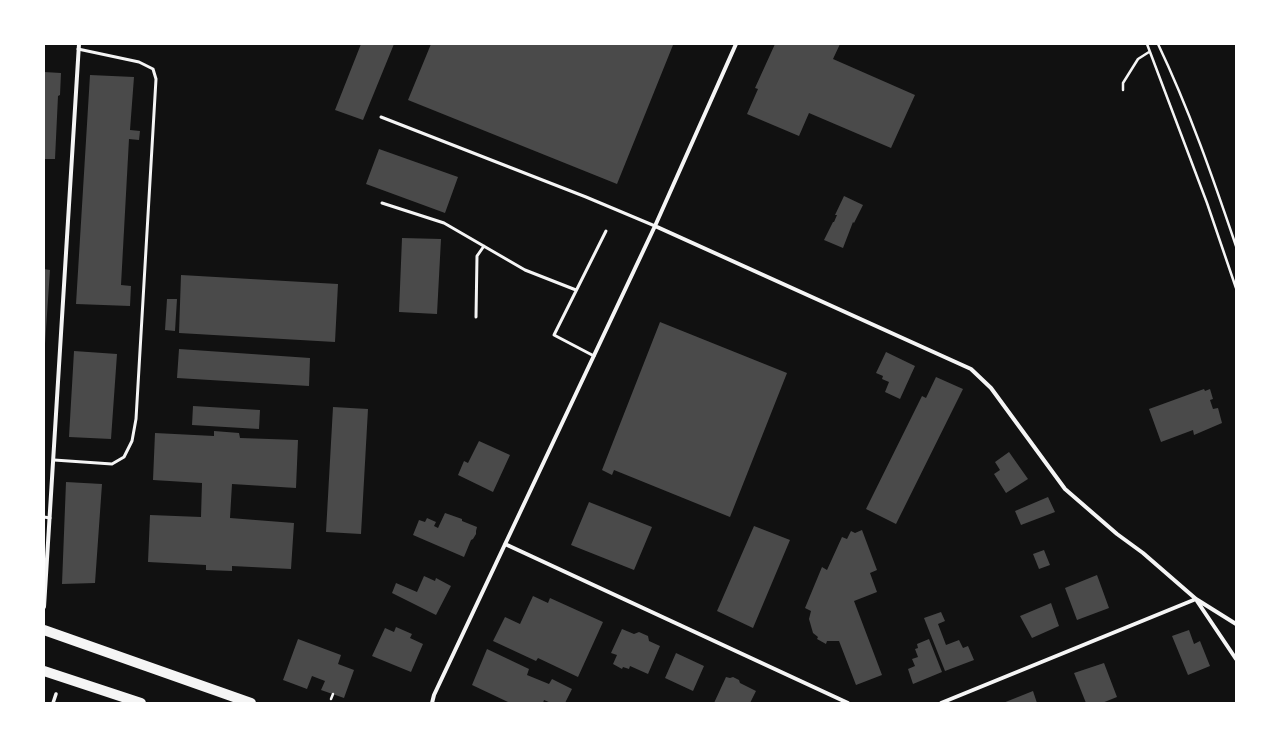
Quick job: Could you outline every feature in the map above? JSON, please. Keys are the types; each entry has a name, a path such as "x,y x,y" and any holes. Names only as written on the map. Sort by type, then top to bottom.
{"main road":[{"path":"44,630 251,703"},
{"path":"44,671 141,703"}],"street":[{"path":"432,703 434,695 453,653 655,226 736,44"},
{"path":"44,607 79,46"},
{"path":"655,226 971,369 991,388 1065,489 1117,534 1144,553 1196,599 1236,624"},
{"path":"505,544 848,703"},
{"path":"1196,599 1236,658"},
{"path":"941,703 1196,599"},
{"path":"53,703 56,694"}],"lane":[{"path":"54,460 112,464 124,457 132,441 136,419 156,79 153,69 139,62 79,46"},
{"path":"381,117 586,197 655,226"},
{"path":"382,203 444,223 525,270 576,290"},
{"path":"594,356 554,335 606,231"},
{"path":"476,316 477,256 484,246"},
{"path":"44,517 50,518"}],"path":[{"path":"1147,44 1207,203 1236,288"},
{"path":"1158,44 1173,76 1212,174 1236,246"},
{"path":"1123,90 1123,83 1138,59 1150,52"},
{"path":"331,699 333,694"}],"building":[{"path":"361,44 394,44 363,120 335,110"},
{"path":"431,44 673,45 617,184 408,100"},
{"path":"775,44 840,44 833,59 915,95 891,148 809,113 799,136 747,114 758,89 755,88"},
{"path":"44,72 61,73 60,95 58,96 55,159 44,159"},
{"path":"90,75 134,77 130,130 140,131 139,140 129,139 121,285 131,286 130,306 76,304"},
{"path":"379,149 458,177 445,213 366,184"},
{"path":"844,196 863,205 854,223 853,222 843,248 824,240 834,222 837,215 835,215"},
{"path":"402,238 441,239 437,314 399,312"},
{"path":"44,269 50,270 45,344 44,344"},
{"path":"181,275 338,284 335,342 179,333"},
{"path":"167,299 177,299 175,331 165,330"},
{"path":"660,322 787,373 730,517 614,470 612,475 602,470"},
{"path":"179,349 310,358 309,386 177,378"},
{"path":"74,351 117,354 111,439 69,437"},
{"path":"886,352 915,366 900,399 885,392 889,382 882,379 883,376 876,373"},
{"path":"936,377 963,389 896,524 866,509 922,396 926,398"},
{"path":"1204,389 1205,391 1210,389 1213,399 1210,400 1213,409 1218,408 1222,423 1194,435 1193,430 1161,442 1149,409"},
{"path":"193,406 260,410 259,429 192,425"},
{"path":"333,407 368,409 361,534 326,532"},
{"path":"214,431 239,433 240,438 298,440 296,488 232,484 230,518 294,523 291,569 232,566 232,571 206,570 206,565 148,562 150,515 201,517 202,483 153,480 155,433 214,436"},
{"path":"479,441 510,455 493,492 458,475 464,461 468,463"},
{"path":"1009,452 1028,479 1006,493 994,474 1000,470 995,462"},
{"path":"66,482 102,484 95,583 62,584"},
{"path":"1048,497 1055,512 1021,525 1015,511"},
{"path":"589,502 652,527 634,570 571,545"},
{"path":"445,513 462,519 462,521 477,527 476,534 471,540 464,557 413,535 419,520 425,522 427,518 436,522 434,526 438,528"},
{"path":"754,526 790,540 753,628 717,611"},
{"path":"862,530 877,570 870,573 877,592 854,601 882,675 856,685 839,641 827,641 826,644 817,639 818,637 813,633 809,619 811,611 805,608 822,567 827,570 842,537 847,539 851,531 855,533"},
{"path":"1044,550 1050,565 1039,569 1033,554"},
{"path":"1097,575 1109,608 1077,620 1065,588"},
{"path":"424,576 435,581 436,578 451,586 436,615 392,593 396,583 417,592"},
{"path":"533,596 548,603 550,598 603,622 578,677 538,658 536,661 493,641 505,617 520,624"},
{"path":"1051,603 1059,626 1032,638 1020,616"},
{"path":"941,612 945,621 938,624 946,645 959,640 963,648 968,646 974,660 945,671 924,618"},
{"path":"396,627 412,634 410,638 423,644 411,672 372,656 385,628 394,632"},
{"path":"622,629 634,634 639,632 648,636 649,641 660,646 648,674 630,666 629,669 623,667 622,669 613,664 617,655 611,653"},
{"path":"1189,630 1194,644 1200,641 1210,666 1188,675 1172,636"},
{"path":"298,639 341,655 338,664 354,670 344,698 321,690 325,681 312,676 307,689 283,680"},
{"path":"929,639 942,672 913,684 908,669 915,666 912,659 918,657 915,649 918,648 917,644"},
{"path":"487,649 529,669 527,675 549,684 552,679 572,689 565,703 551,703 544,700 543,703 507,703 508,702 472,685"},
{"path":"676,653 704,666 693,691 665,678"},
{"path":"1104,663 1117,697 1102,703 1086,703 1074,673"},
{"path":"726,677 733,677 739,680 740,683 756,691 750,703 714,703"},
{"path":"1033,691 1037,703 1003,703"}]}
